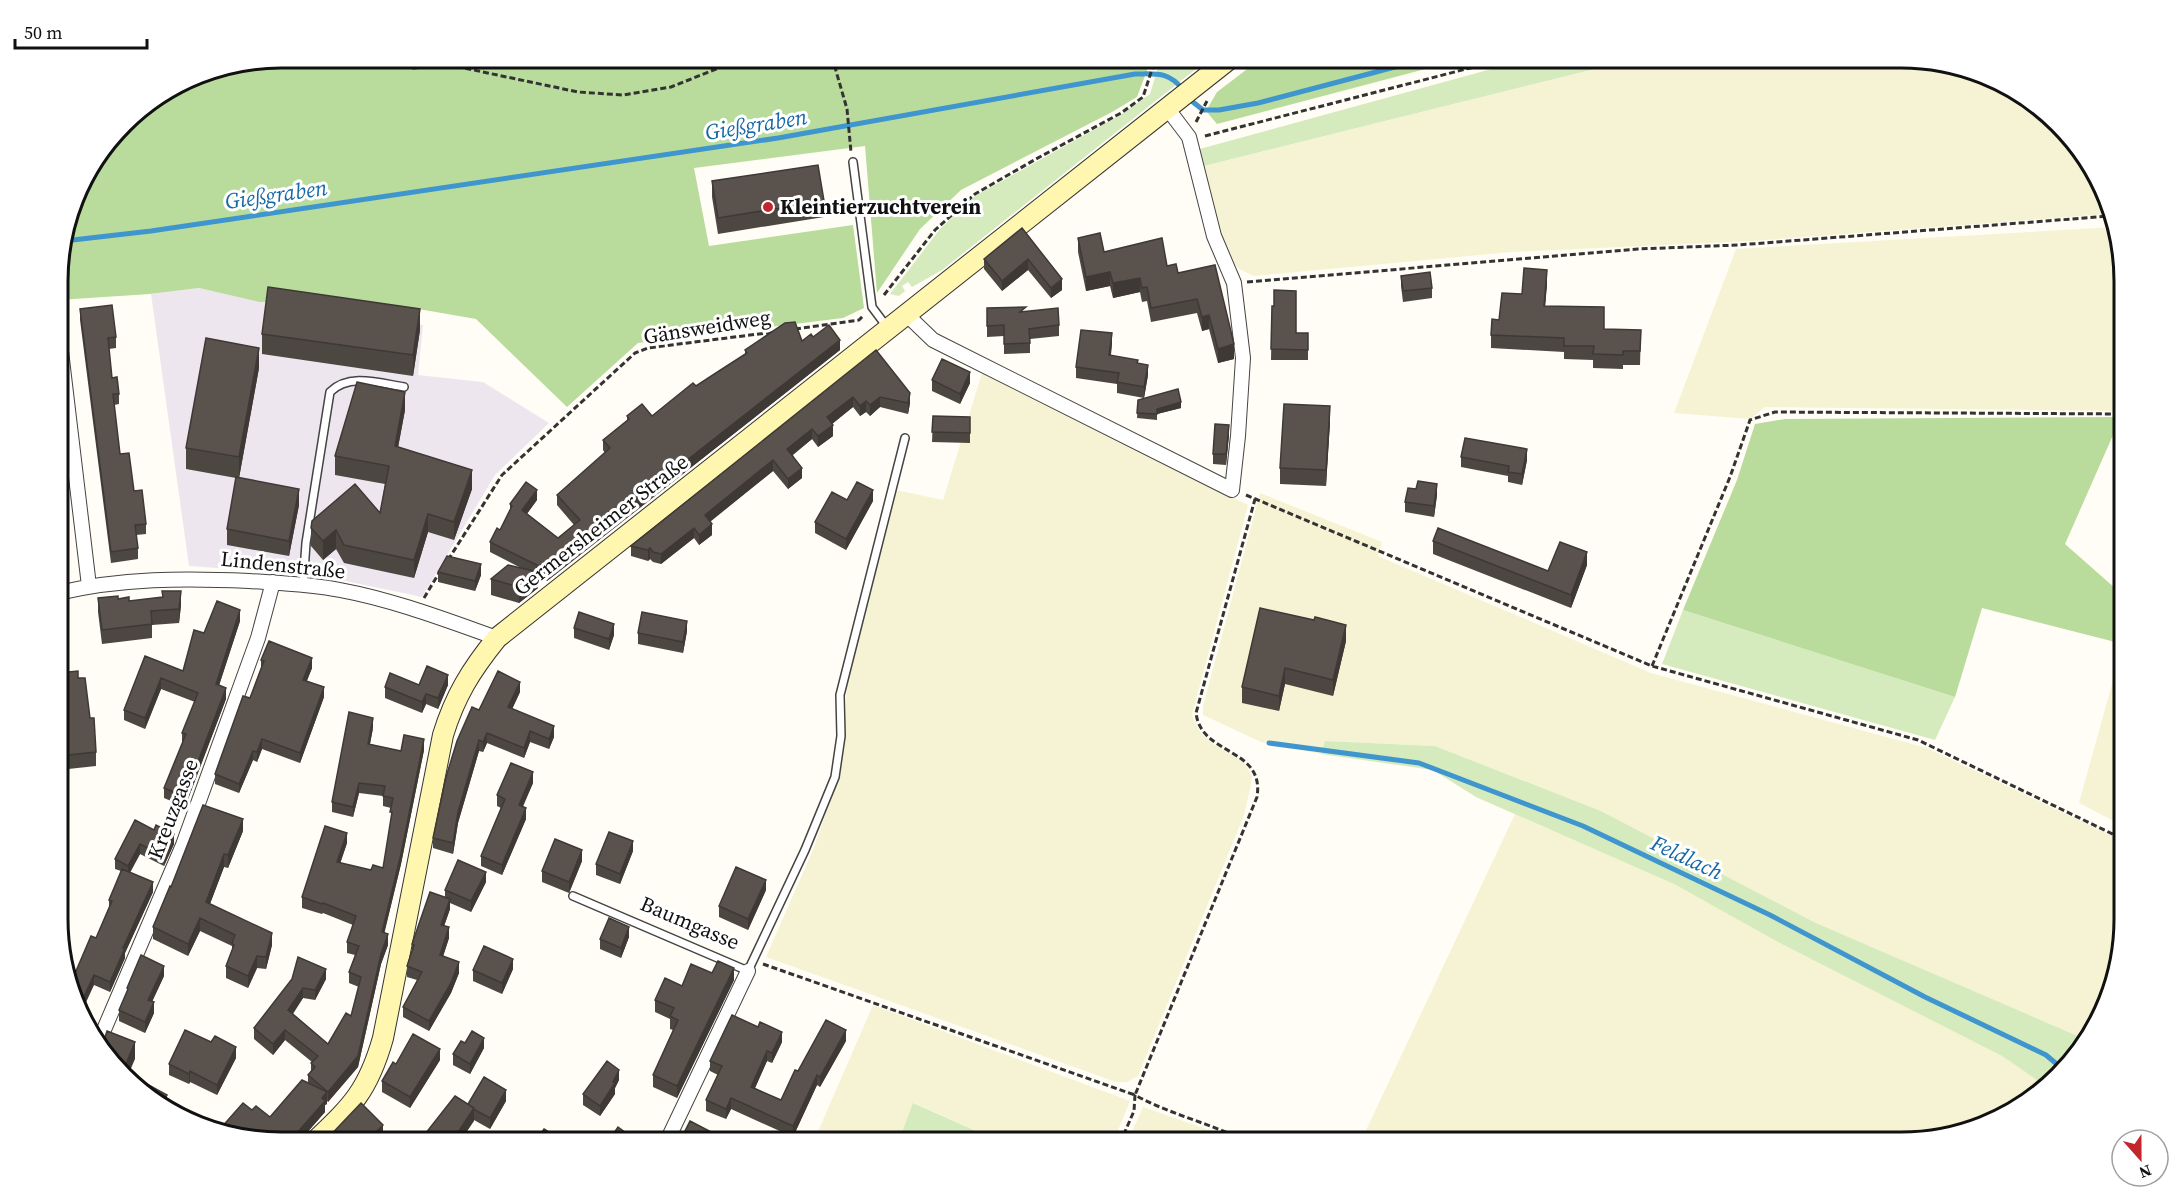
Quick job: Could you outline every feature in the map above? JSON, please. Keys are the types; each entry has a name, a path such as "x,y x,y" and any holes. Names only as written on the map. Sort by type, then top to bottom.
{"street":[{"name":"Germersheimer Straße","path":"324,1132 354,1103 375,1065 388,1015 443,735 452,706 463,685 477,662 497,638 1170,105 1204,89 1222,68"},
{"path":"907,315 933,340 1232,490 1243,358 1234,283 1214,236 1189,137 1170,105"},
{"path":"68,439 88,586"},
{"name":"Lindenstraße","path":"68,591 88,586 152,580 206,579 273,582 340,590 416,610 497,638"},
{"name":"Kreuzgasse","path":"102,1035 183,845 258,638 273,582"},
{"name":"Baumgasse","path":"671,1132 750,966"}],"lane":[{"path":"853,162 872,307 888,329"},
{"path":"303,586 305,551 330,392 339,383 359,380 404,387"},
{"path":"750,966 805,850 835,777 841,736 840,695 905,438"},
{"name":"Baumgasse","path":"573,896 750,966"}],"path":[{"path":"464,68 578,92 623,95 671,87 718,68"},
{"path":"835,68 847,109 850,137"},
{"name":"Gänsweidweg","path":"795,329 859,320 883,296 935,230 975,194 1121,113 1143,97 1153,68"},
{"path":"1189,137 1210,136 1471,68"},
{"path":"1196,122 1204,89"},
{"path":"1234,283 1626,250 1738,245 2104,216"},
{"name":"Gänsweidweg","path":"448,560 502,475 634,353 648,348 784,330"},
{"path":"1652,666 1730,477 1750,420 1775,412 2114,414"},
{"path":"1232,490 1652,666 1918,740 2114,835"},
{"path":"1125,1132 1134,1111 1135,1095 1257,797 1257,780 1250,766 1206,736 1200,730 1196,713 1255,499"},
{"path":"416,610 442,569"},
{"path":"750,966 1135,1095 1151,1104 1228,1132"}],"shaded area":[{"path":"1599,68 1915,68 1957,75 1996,89 2020,103 2042,120 2079,162 2093,186 2104,214 1752,241 1512,252 1254,276 1239,269 1233,262 1221,235 1200,167"},
{"path":"2108,227 2114,267 2114,411 1765,407 1750,419 1674,413 1736,249"},
{"path":"199,288 259,302 423,325 418,375 483,382 549,423 495,475 422,597 317,575 189,566 151,294"},
{"path":"982,373 1248,505 1192,715 1200,732 1213,744 1243,761 1252,776 1250,789 1244,815 1138,1076 1127,1082 1116,1082 766,957 813,850 834,790 844,752 847,680 896,490 943,500"},
{"path":"1260,493 1382,542 1378,556 1651,673 1927,748 2114,837 2114,933 2107,975 2093,1014 2080,1037 1816,923 1601,811 1435,746 1325,741 1321,754 1261,742 1203,715 1203,706"},
{"path":"2114,677 2114,821 2079,803"},
{"path":"1515,814 1676,885 2002,1056 2039,1082 1996,1111 1957,1125 1929,1131 1365,1132"},
{"path":"873,1005 1130,1101 1117,1132 979,1132 914,1103 902,1132 818,1132"},
{"path":"1143,1107 1215,1132 1132,1132"}],"green space":[{"path":"267,68 1148,68 1137,97 961,190 920,229 877,293 865,146 694,168 709,246 853,225 864,308 843,318 638,343 567,407 476,319 407,307 259,302 199,288 68,299 69,253 79,212 89,186 103,162 140,120 162,103 186,89 225,75"},
{"path":"1158,68 1197,68 942,270 912,287 908,282 902,286 905,291 899,296 890,294 940,229 975,196 1122,114 1150,94"},
{"path":"1249,68 1429,68 1217,124 1206,111 1217,92"},
{"path":"1495,68 1599,68 1200,167 1196,150"},
{"path":"2114,417 2114,433 2065,544 2114,587 2114,642 1982,608 1955,697 1683,610 1737,480 1755,424 1785,419"},
{"path":"1683,610 1955,697 1935,740 1662,664"},
{"path":"1325,741 1435,746 1601,811 1816,923 2080,1037 2062,1060 2039,1082 2002,1056 1778,942 1676,885 1476,797 1433,770 1321,754"},
{"path":"913,1103 978,1132 902,1132"}],"building":[{"path":"818,165 824,201 718,218 712,181"},
{"path":"1022,228 1062,279 1051,288 1028,259 1002,281 984,259"},
{"path":"1100,233 1104,252 1162,238 1167,266 1176,264 1178,273 1215,265 1234,344 1218,349 1209,315 1202,317 1197,299 1151,308 1147,287 1142,288 1140,278 1113,283 1110,272 1086,277 1078,238"},
{"path":"1524,268 1547,270 1544,306 1604,307 1604,329 1641,330 1640,351 1623,351 1623,355 1593,354 1594,346 1564,346 1564,338 1491,335 1492,319 1499,320 1502,293 1522,294"},
{"path":"1430,272 1432,288 1403,291 1401,276"},
{"path":"268,287 420,309 413,355 262,334"},
{"path":"1274,290 1296,291 1296,333 1308,333 1308,350 1271,349"},
{"path":"112,305 116,337 108,338 112,378 117,377 119,394 113,394 120,454 129,453 134,491 142,490 146,524 135,525 138,548 111,552 80,309"},
{"path":"1026,307 1020,312 1058,308 1059,325 1029,329 1030,343 1004,344 1004,325 987,326 987,308"},
{"path":"795,322 802,341 811,334 813,337 829,325 840,340 547,570 490,542 497,528 500,530 512,506 510,504 526,482 537,490 522,510 558,538 580,520 557,495 610,448 603,440 629,419 627,416 642,404 652,416 693,383 696,386 747,353 745,350 785,323"},
{"path":"1081,330 1112,333 1109,355 1138,360 1137,363 1148,365 1144,387 1117,382 1119,373 1076,367"},
{"path":"206,338 259,348 239,457 186,448"},
{"path":"876,350 910,393 908,403 880,397 870,405 866,401 860,406 853,397 827,417 833,425 818,436 812,429 787,449 802,468 788,479 773,460 705,515 712,524 699,535 694,528 661,554 653,552 650,548 648,550 631,546"},
{"path":"942,359 970,372 960,394 932,380"},
{"path":"357,382 405,392 395,446 472,470 454,522 428,514 414,560 344,545 336,530 323,541 311,528 312,521 355,484 380,513 389,466 335,456"},
{"path":"1178,389 1181,402 1157,409 1157,414 1137,413 1138,400"},
{"path":"1284,404 1330,406 1326,470 1280,468"},
{"path":"933,416 970,417 970,433 932,432"},
{"path":"1215,424 1229,425 1226,454 1213,454"},
{"path":"1465,438 1527,449 1522,474 1508,472 1509,466 1461,457"},
{"path":"236,477 299,489 289,541 227,529"},
{"path":"1418,481 1437,484 1434,506 1405,502 1408,488 1416,489"},
{"path":"857,482 873,490 846,539 815,522 832,492 847,500"},
{"path":"1438,528 1548,571 1560,542 1587,552 1571,595 1433,541"},
{"path":"447,556 481,564 475,581 438,572"},
{"path":"508,565 538,572 519,587 491,579"},
{"path":"162,591 181,591 179,609 151,611 152,624 102,630 98,598 129,597 129,601 163,597"},
{"path":"217,601 240,610 216,684 226,688 185,796 164,788 186,734 182,733 198,693 161,678 145,718 124,710 145,656 183,671 194,630 204,633"},
{"path":"1260,608 1314,620 1315,617 1346,625 1333,680 1285,668 1279,696 1242,687"},
{"path":"579,612 614,624 609,639 574,628"},
{"path":"642,612 687,621 683,642 638,633"},
{"path":"269,641 312,658 303,680 324,687 300,753 262,739 257,752 253,751 239,784 215,774 243,696 250,698"},
{"path":"427,666 448,675 438,698 426,694 422,702 385,687 390,673 419,685"},
{"path":"78,671 78,678 85,678 90,718 94,718 96,752 68,755 68,672"},
{"path":"498,671 520,682 508,707 554,726 549,739 530,731 524,748 487,733 483,742 479,740 458,812 453,843 433,838 446,777 457,741 472,707 479,710"},
{"path":"349,712 373,718 368,744 401,751 404,735 424,739 401,854 382,932 388,934 381,954 358,1056 328,1092 308,1075 315,1067 311,1063 318,1056 285,1030 273,1044 254,1028 292,979 298,957 326,969 315,990 303,988 288,1010 328,1044 346,1013 351,1016 361,977 349,972 359,946 347,942 356,916 302,897 325,826 347,833 337,862 371,870 373,865 383,868 393,798 383,796 385,786 359,783 353,807 332,802"},
{"path":"511,763 533,772 519,805 526,808 502,865 481,856 505,799 497,795"},
{"path":"203,805 243,819 228,855 224,854 206,902 272,933 266,957 257,956 248,976 226,966 234,945 232,943 235,935 200,918 188,944 153,927"},
{"path":"135,820 154,830 156,825 174,834 164,856 140,844 128,866 115,859"},
{"path":"609,832 633,841 620,874 596,864"},
{"path":"555,839 582,850 569,882 542,871"},
{"path":"458,860 486,872 471,901 445,890"},
{"path":"736,867 766,880 748,919 719,906"},
{"path":"122,869 153,882 110,982 94,975 83,998 74,970 76,971 91,936 96,938 112,901 109,900"},
{"path":"430,892 450,899 441,925 449,927 440,955 459,962 451,983 429,1021 403,1007 422,972 407,966"},
{"path":"609,918 629,927 621,948 600,939"},
{"path":"484,946 513,959 502,983 473,970"},
{"path":"141,955 164,966 148,1000 154,1002 145,1022 119,1010"},
{"path":"718,961 734,968 677,1086 653,1075 678,1020 670,1016 674,1008 655,1000 665,978 682,986 691,964 712,973"},
{"path":"732,1015 758,1027 760,1022 782,1032 772,1053 767,1051 751,1087 781,1100 795,1070 798,1071 826,1020 846,1030 820,1077 817,1075 793,1126 731,1098 726,1109 706,1100 722,1066 710,1061"},
{"path":"185,1030 211,1042 215,1036 236,1047 217,1085 190,1071 189,1074 169,1064"},
{"path":"107,1031 135,1042 125,1065 120,1060 104,1040"},
{"path":"472,1031 484,1038 470,1064 453,1054 461,1041 465,1043"},
{"path":"413,1034 440,1049 410,1097 382,1081 393,1062 396,1064"},
{"path":"607,1061 619,1070 613,1082 615,1083 600,1106 583,1094"},
{"path":"484,1077 506,1090 490,1118 468,1104"},
{"path":"302,1080 327,1092 322,1098 325,1101 298,1132 253,1131 224,1125 243,1103 252,1110 256,1106 270,1117"},
{"path":"142,1081 167,1095 165,1099"},
{"path":"455,1096 474,1108 458,1132 427,1132"},
{"path":"361,1103 383,1125 376,1132 333,1132"},
{"path":"690,1121 711,1132 684,1132"},
{"path":"618,1127 625,1132 615,1132"}],"waterway":[{"name":"Gießgraben","path":"1188,98 1203,110 1219,110 1258,103 1391,68"},
{"name":"Gießgraben","path":"72,240 151,231 778,138 1135,74 1162,75 1173,79 1183,90"},
{"name":"Feldlach","path":"1269,743 1419,763 1583,826 1770,915 1925,997 2046,1055 2057,1065"}],"place":[{"name":"Kleintierzuchtverein","path":"768,207"}]}
